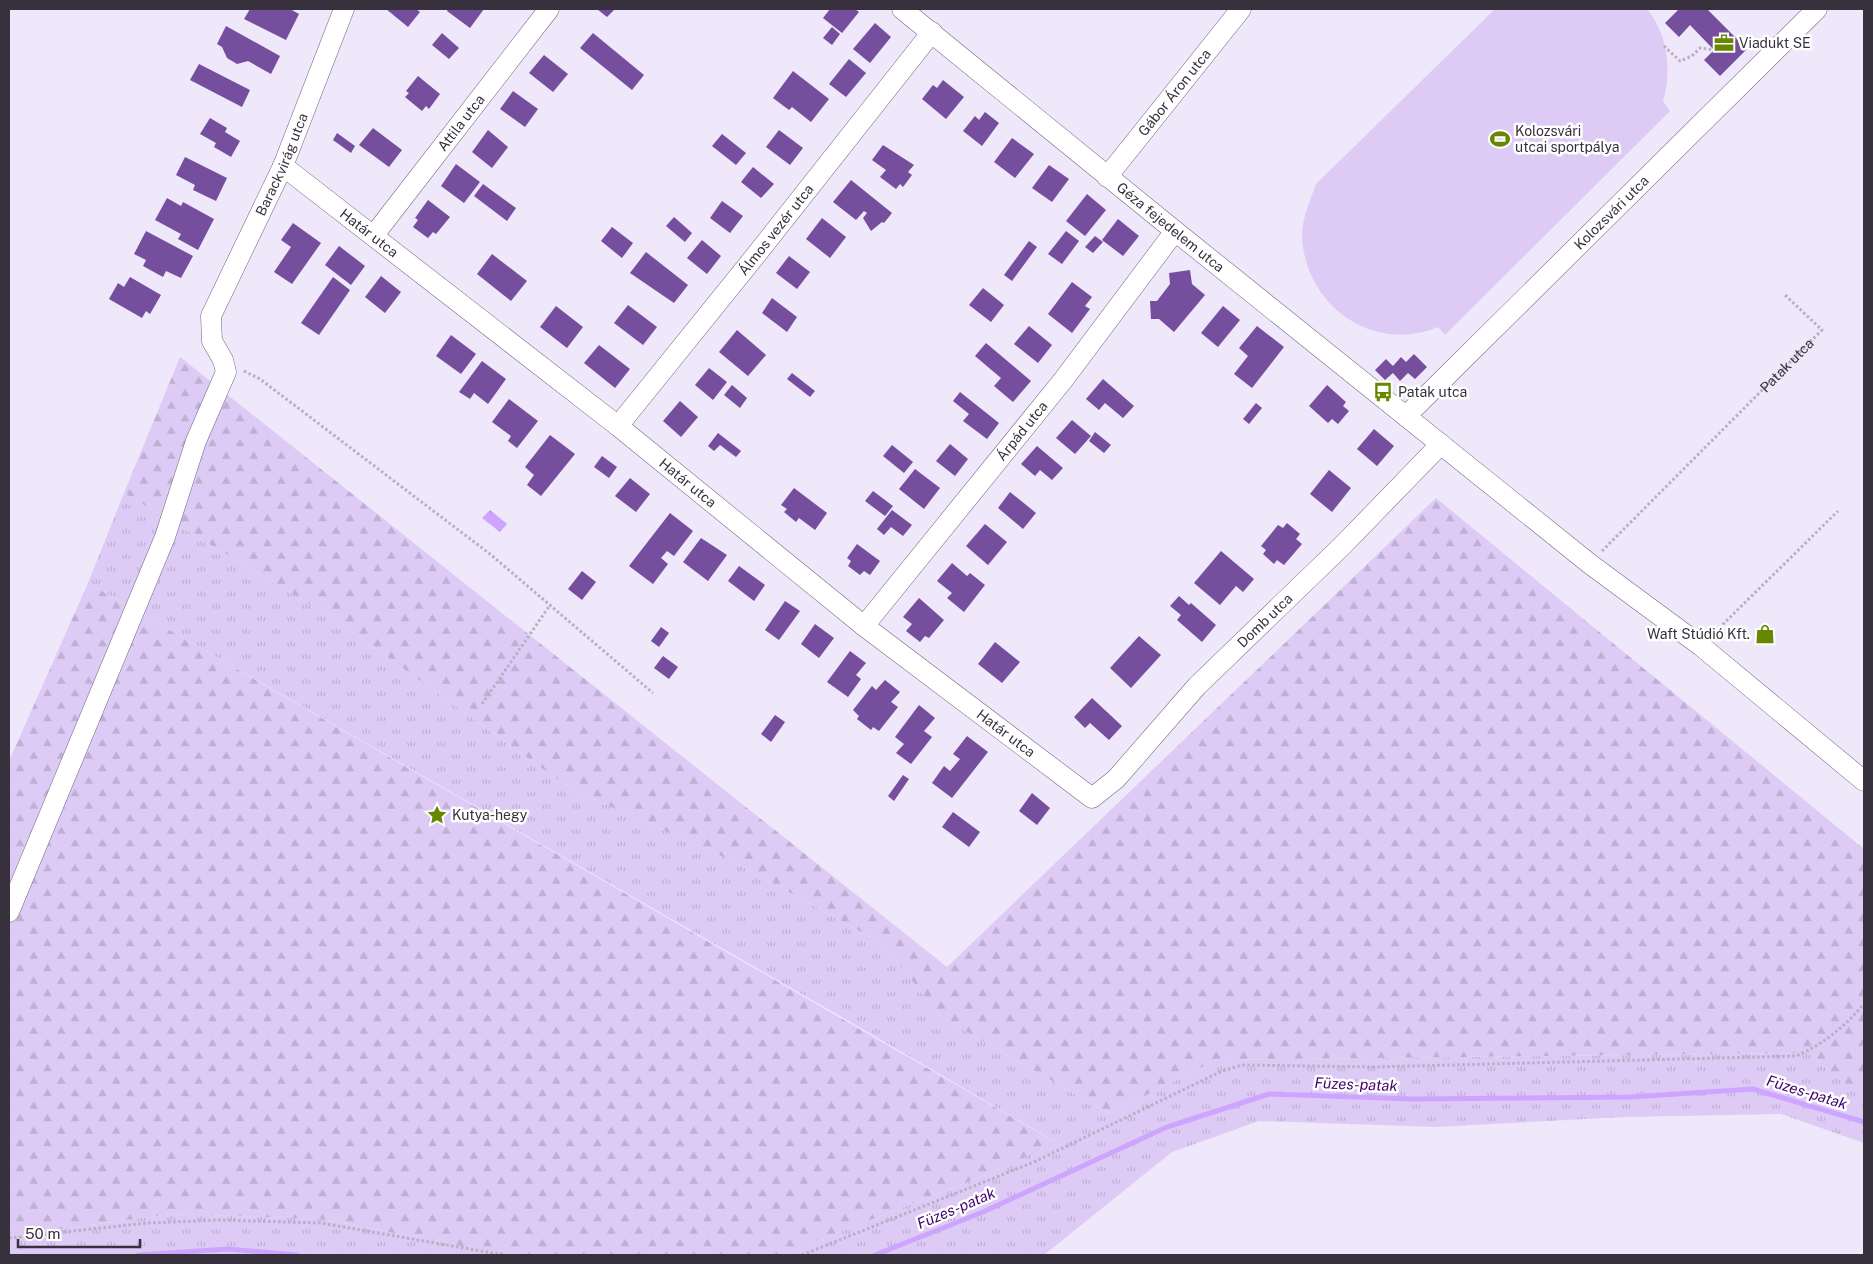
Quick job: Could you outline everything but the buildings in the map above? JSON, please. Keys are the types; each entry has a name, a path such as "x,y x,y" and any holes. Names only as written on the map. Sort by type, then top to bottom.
{"street":[{"name":"Barackvirág utca","path":"223,360 212,341 211,316 283,166 344,9"},
{"name":"Attila utca","path":"374,235 548,9"},
{"name":"Géza fejedelem utca","path":"902,9 1107,177 1441,444"},
{"name":"Gábor Áron utca","path":"1107,177 1241,9"},
{"name":"Kolozsvári utca","path":"1406,416 1817,9"},
{"name":"Álmos vezér utca","path":"618,426 932,32"},
{"name":"Határ utca","path":"283,166 618,426 864,626 1092,798"},
{"name":"Árpád utca","path":"864,626 1064,379 1174,231"},
{"path":"9,912 165,538 196,441 226,372 223,360"},
{"path":"1441,444 1590,564 1700,646 1864,782"},
{"name":"Domb utca","path":"1092,798 1116,778 1197,686 1342,546 1441,444"}],"path":[{"path":"1664,46 1680,61 1692,56 1700,48 1714,50"},
{"name":"Patak utca","path":"1590,564 1822,330 1785,295"},
{"path":"223,360 260,379 490,554 653,693"},
{"path":"1700,646 1838,511"},
{"path":"482,704 550,605"},
{"path":"802,1255 1034,1162 1222,1071 1242,1065 1374,1067 1796,1056 1819,1046 1847,1024 1864,1004"},
{"path":"9,1238 147,1222 218,1220 320,1223 504,1255"}],"green space":[{"path":"1495,9 1647,9 1660,30 1664,41 1667,77 1663,101 1670,111 1445,335 1438,327 1414,334 1390,334 1367,329 1347,318 1329,303 1315,284 1306,261 1302,229 1316,184"},
{"path":"180,357 947,967 1436,498 1864,849 1864,1090 1846,1084 1808,1053 1216,1060 1109,1114 940,1016 883,944 730,860 571,789 336,620 124,493"},
{"path":"124,493 336,620 571,789 730,860 883,944 940,1016 1109,1114 1216,1060 1808,1053 1846,1084 1864,1090 1864,1143 1781,1114 1624,1117 1436,1127 1259,1121 1172,1152 1044,1255 780,1255 996,1171 1054,1141 88,583"},
{"path":"88,583 1055,1142 996,1171 780,1255 506,1255 323,1219 171,1214 9,1236 9,761"},
{"path":"171,1214 323,1219 506,1255 9,1255 9,1236"}],"water":[{"path":"490,510 507,524 500,532 482,518"}],"waterway":[{"name":"Füzes-patak","path":"875,1255 983,1212 1167,1127 1269,1094 1413,1099 1631,1097 1753,1089 1864,1122"},
{"name":"Füzes-patak","path":"138,1255 228,1249 297,1255"}],"place":[{"name":"Viadukt SE","path":"1724,43"},
{"name":"Kolozsvári utcai sportpálya","path":"1500,139"},
{"name":"Patak utca","path":"1383,392"},
{"name":"Waft Stúdió Kft.","path":"1765,634"},
{"name":"Kutya-hegy","path":"437,815"}]}
